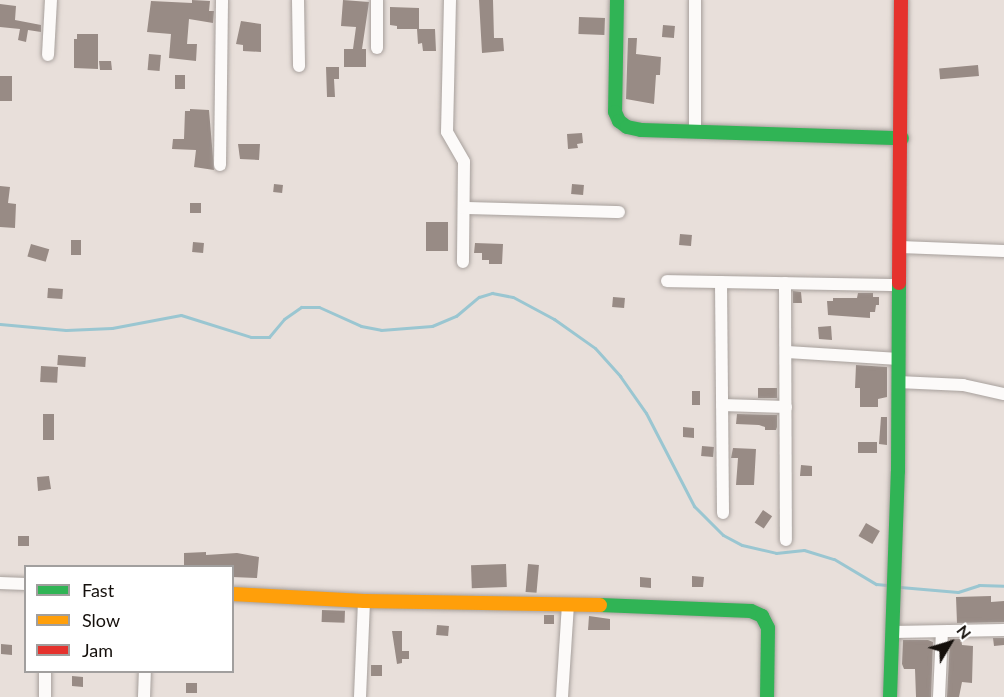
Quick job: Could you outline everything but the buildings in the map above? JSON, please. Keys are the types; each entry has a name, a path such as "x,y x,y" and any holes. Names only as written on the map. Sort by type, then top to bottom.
{"street":[{"path":"48,54 51,0"},
{"path":"220,165 222,0"},
{"path":"298,0 298,66"},
{"path":"376,48 377,0"},
{"path":"450,0 447,132 464,162 463,262"},
{"path":"617,0 615,112 619,121 627,127 641,130 902,138"},
{"path":"695,0 695,132"},
{"path":"890,697 899,359 901,0"},
{"path":"464,208 619,212"},
{"path":"900,247 1004,251"},
{"path":"667,281 899,285"},
{"path":"721,282 723,513"},
{"path":"785,283 786,540"},
{"path":"787,352 899,359"},
{"path":"898,382 963,385 1004,394"},
{"path":"722,405 786,407"},
{"path":"0,583 24,584"},
{"path":"234,594 364,601 568,604 758,613 766,620 768,628 767,697"},
{"path":"360,697 364,601"},
{"path":"562,697 568,604"},
{"path":"893,632 1004,630"},
{"path":"939,697 942,632"},
{"path":"45,673 45,697"},
{"path":"144,697 145,673"}],"waterway":[{"path":"0,324 66,330 112,328 181,315 251,337 269,337 284,319 301,307 319,307 361,326 381,330 432,326 456,316 479,297 492,293 513,297 554,319 595,348 620,376 646,413 694,506 723,535 742,545 776,553 804,550 834,559 876,584 887,585"},
{"path":"900,587 958,592 979,585 1004,586"}],"traffic: fast":[{"path":"617,0 615,112 619,121 627,127 641,130 902,138"},
{"path":"890,697 898,471 899,283"},
{"path":"600,605 751,611 762,616 768,628 767,697"}],"traffic: slow":[{"path":"234,594 364,601 600,605"}],"traffic: jam":[{"path":"899,283 901,0"}]}
